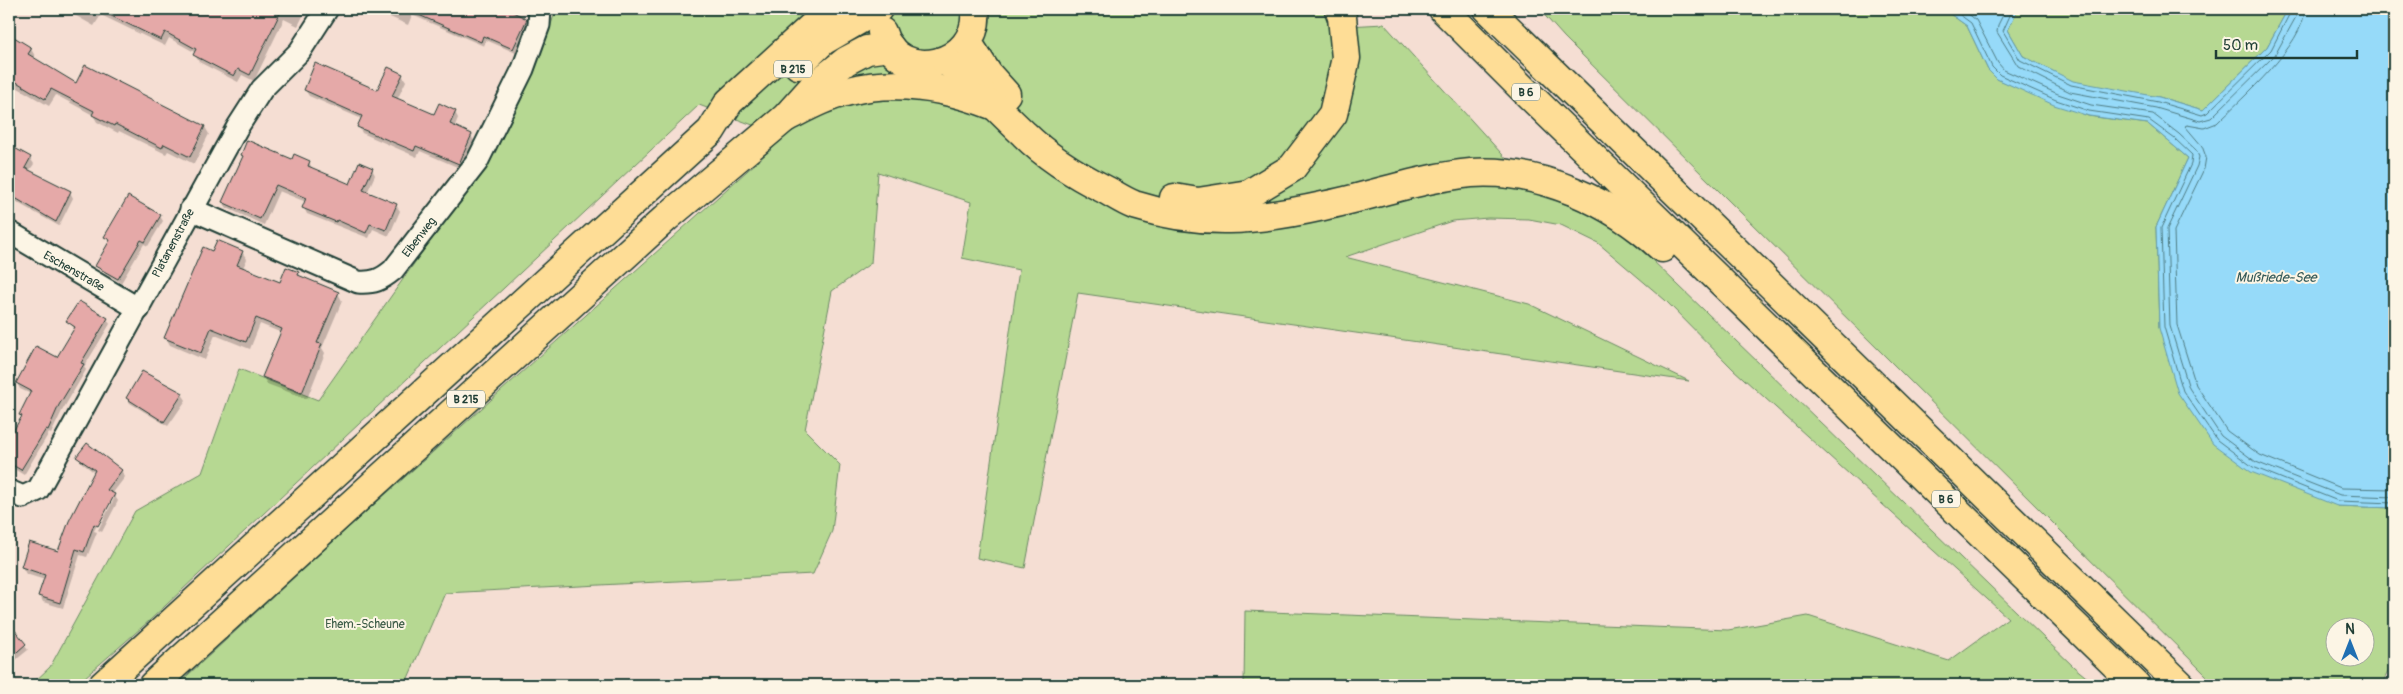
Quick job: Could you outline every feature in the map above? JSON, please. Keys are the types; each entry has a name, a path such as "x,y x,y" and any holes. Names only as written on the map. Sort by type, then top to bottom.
{"main road":[{"name":"B 215","path":"103,685 711,131 729,102 831,9"},
{"name":"B 215","path":"153,685 666,218 785,118 811,89 846,61 867,50 890,48 881,29 878,9 823,41 739,119 711,131"},
{"path":"890,48 902,58 916,63 931,64 946,61 958,54 968,43 974,31 975,9"},
{"path":"968,43 988,74 1030,122 1082,166 1138,192 1198,202 1249,194 1292,168 1333,114 1346,58 1339,9"},
{"name":"B 6","path":"1443,9 2136,685"},
{"name":"B 6","path":"1488,9 2181,685"},
{"path":"1505,9 1559,80"},
{"path":"946,61 1000,108 1024,135 1072,174 1133,204 1197,220 1252,219 1324,206 1394,187 1471,173 1526,176 1588,196 1639,227 1728,309 1754,314"},
{"path":"785,118 818,102 848,91 884,86 931,88 969,96 1000,108"}],"street":[{"name":"Platanenstraße","path":"9,491 23,497 38,490 139,309 191,209 262,89 300,51 327,9"},
{"name":"Eibenweg","path":"191,209 358,282 382,280 393,270 477,162 522,69 539,24 542,12 540,9"},
{"name":"Eschenstraße","path":"9,232 139,309"}],"green space":[{"name":"Ehem.-Scheune","path":"556,9 1323,9 1329,27 1384,24 1540,196 1578,208 1617,230 1649,257 2074,667 2096,685 1244,685 1245,611 1728,630 1808,616 1949,661 2008,618 1733,369 1665,300 1598,243 1561,225 1529,219 1488,218 1452,221 1345,257 1529,304 1689,381 1078,293 1025,568 977,558 1019,270 962,258 971,202 878,172 871,263 832,291 805,430 840,465 832,531 813,574 445,593 405,685 177,685 349,527 785,137 699,105 149,621 76,685 31,685 50,667 135,511 202,473 239,369 318,400 494,150 549,31"},
{"path":"1539,9 1943,9 1967,26 1988,70 1997,79 2088,116 2148,124 2188,158 2156,227 2159,328 2337,506 2394,508 2394,661 2381,685 2216,685 1564,37"},
{"path":"2018,9 2288,9 2267,47 2203,110 2159,97 2077,84 2023,56 2008,30"}],"water":[{"name":"Mußriede-See","path":"1943,9 2018,9 2008,30 2023,56 2073,81 2159,97 2203,110 2267,47 2288,9 2394,9 2394,508 2337,506 2251,472 2213,444 2178,393 2159,328 2156,227 2188,158 2148,124 2089,116 2054,105 1997,79 1988,70 1967,26"}],"building":[{"path":"97,9 282,9 250,75 238,69 234,76 193,55 196,49 165,32 161,40"},
{"path":"405,9 507,9 527,19 513,49 483,36 481,42"},
{"path":"9,34 32,48 28,54 76,83 85,65 205,126 190,157 164,144 162,148 115,124 114,126 92,115 94,111 51,89 45,99 13,80 15,76 9,73"},
{"path":"315,63 377,90 388,67 403,74 392,96 434,114 439,103 456,111 450,124 472,134 459,164 416,146 414,151 357,127 362,116 304,90"},
{"path":"247,140 292,159 294,154 310,161 308,166 350,184 359,162 373,168 363,190 397,204 386,230 370,224 366,233 337,220 336,222 302,208 306,198 276,185 260,219 222,202 243,156 241,155"},
{"path":"9,145 31,157 25,168 71,191 56,222 10,195 9,197"},
{"path":"128,196 161,215 145,242 141,240 118,279 95,266 110,240 104,237"},
{"path":"217,240 243,251 237,265 280,282 286,267 299,272 298,275 339,292 317,343 322,344 302,393 262,377 282,329 256,318 246,342 211,328 201,353 164,338 203,247 212,251"},
{"path":"79,301 108,318 81,363 84,364 59,405 48,430 46,429 21,470 9,463 9,438 22,416 19,415 31,391 16,383 36,346 57,357 75,327 66,321"},
{"path":"142,371 183,393 164,422 126,398"},
{"path":"87,443 122,470 107,490 115,494 98,526 94,524 84,552 76,549 60,603 38,596 45,575 21,567 29,542 58,551 69,521 95,470 76,457"},
{"path":"9,623 26,644 9,659"}]}
